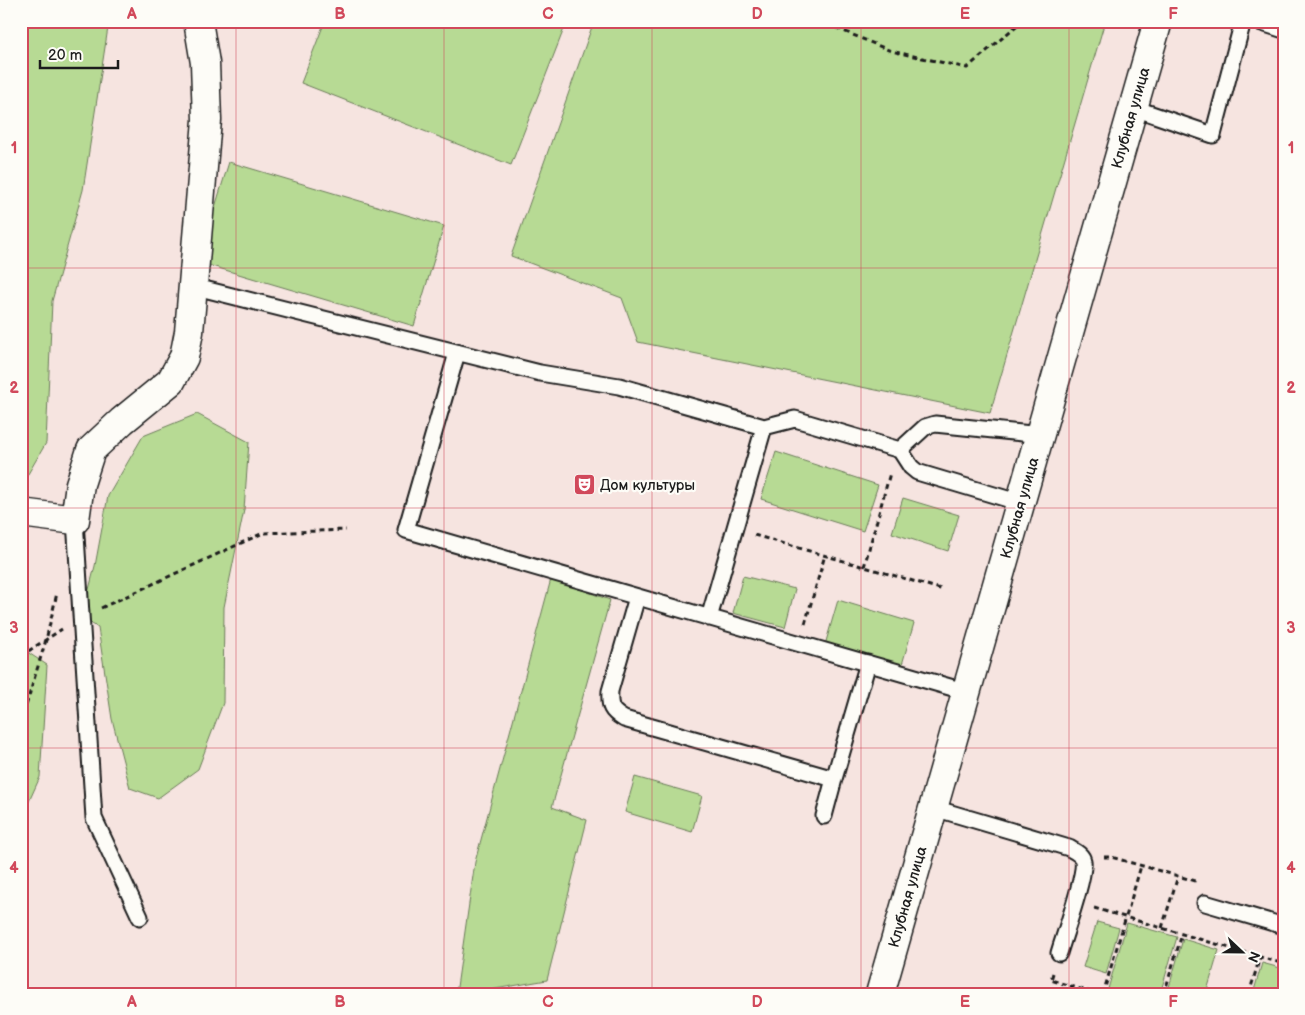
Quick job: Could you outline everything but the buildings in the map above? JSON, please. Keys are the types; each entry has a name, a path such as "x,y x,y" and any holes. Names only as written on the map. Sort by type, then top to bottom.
{"street":[{"path":"21,513 75,520 80,484 92,450 122,421 171,381 184,357 189,332 207,120 205,63 198,21"},
{"name":"Клубная улица","path":"880,994 1158,21"}],"lane":[{"path":"1134,108 1213,135 1243,21"},
{"path":"1256,21 1284,30"},
{"path":"192,286 540,374 619,386 764,427 795,420 899,449 916,472 1021,503"},
{"path":"458,353 406,530 967,692"},
{"path":"899,449 925,427 936,424 1041,435"},
{"path":"709,618 764,427"},
{"path":"75,520 94,818 140,917"},
{"path":"637,597 610,691 609,703 614,713 624,719 834,780"},
{"path":"824,816 868,664"},
{"path":"934,808 1069,848 1078,853 1083,860 1082,875 1059,953"},
{"path":"1205,903 1284,926"}],"path":[{"path":"820,21 892,51 968,68 1022,21"},
{"path":"864,566 899,449"},
{"path":"734,529 944,590"},
{"path":"21,656 82,617 263,533 346,530"},
{"path":"799,644 825,555"},
{"path":"21,722 46,640 59,585"},
{"path":"1083,860 1111,856 1203,884 1205,903"},
{"path":"1103,994 1141,866"},
{"path":"1162,928 1178,876"},
{"path":"1074,902 1284,964"},
{"path":"1164,994 1182,934"},
{"path":"1059,953 1051,980 1097,994"},
{"path":"1249,994 1260,957"}],"green space":[{"path":"21,21 109,21 83,190 52,301 46,443 21,486"},
{"path":"325,21 567,21 511,165 301,83"},
{"path":"594,21 1105,21 990,413 638,342 622,298 511,256"},
{"path":"229,162 444,226 414,326 198,262"},
{"path":"197,414 249,442 244,510 224,607 223,703 198,769 158,798 130,788 112,719 98,628 82,617 95,566 108,496 143,436"},
{"path":"776,452 878,485 863,531 761,499"},
{"path":"903,498 959,515 948,551 892,533"},
{"path":"743,576 795,589 785,627 733,613"},
{"path":"551,579 610,600 552,807 587,820 547,980 466,994 456,994 475,862"},
{"path":"838,600 914,623 901,668 825,645"},
{"path":"21,648 47,665 40,777 21,819"},
{"path":"635,777 702,796 692,832 625,812"},
{"path":"1097,922 1119,928 1106,974 1083,967"},
{"path":"1127,923 1177,937 1160,994 1125,994 1108,989"},
{"path":"1183,939 1219,950 1206,994 1167,994"},
{"path":"1262,963 1284,969 1284,994 1253,994"}],"place":[{"name":"Дом культуры","path":"584,485"}]}
